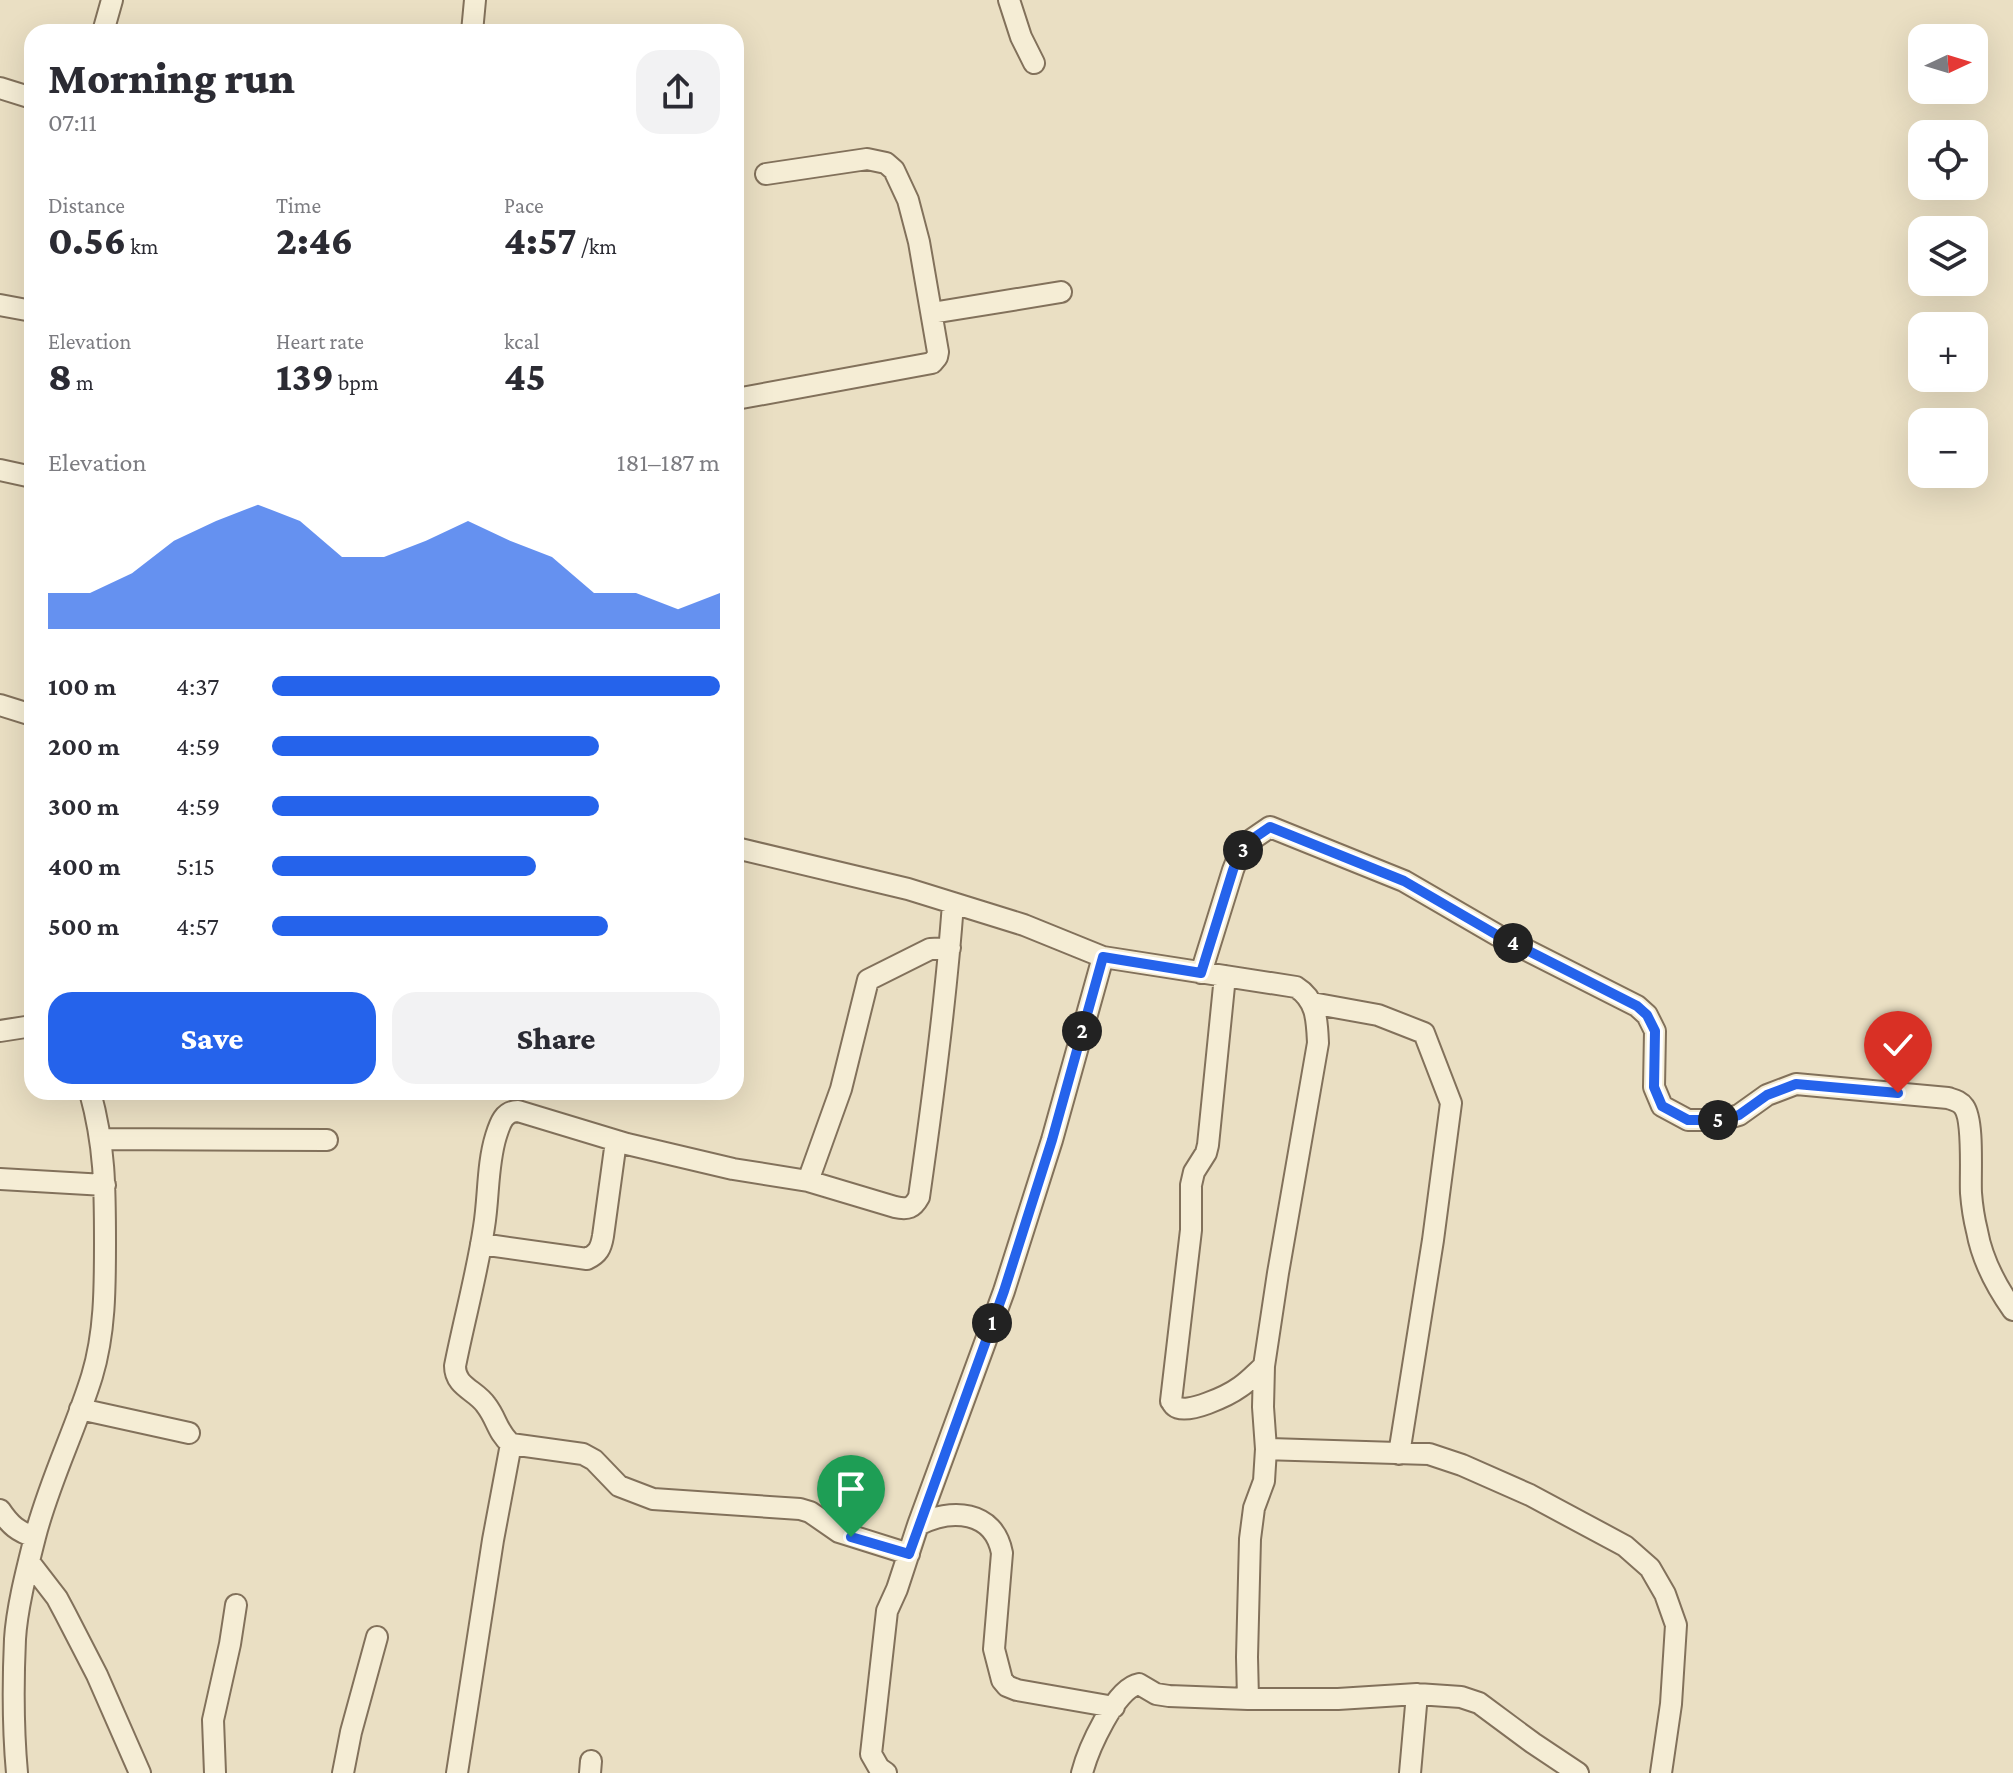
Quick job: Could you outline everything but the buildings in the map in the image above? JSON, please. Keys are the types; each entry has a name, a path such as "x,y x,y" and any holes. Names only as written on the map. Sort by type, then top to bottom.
{"street":[{"path":"105,24 112,0"},
{"path":"473,24 475,0"},
{"path":"1009,0 1021,37 1034,63"},
{"path":"0,88 24,96"},
{"path":"744,398 932,363 938,352 919,242 908,200 894,170 886,163 867,159 766,174"},
{"path":"932,313 1061,292"},
{"path":"0,305 24,310"},
{"path":"0,470 24,475"},
{"path":"0,705 24,712"},
{"path":"1201,973 1240,852 1270,827 1404,881 1497,935 1637,1006 1647,1015 1655,1031 1654,1087 1662,1106 1688,1120 1722,1120 1739,1115 1767,1095 1796,1084 1948,1098 1959,1102 1969,1120 1971,1195 1977,1233 2001,1293 2013,1310"},
{"path":"744,850 908,889 1024,925 1103,957 1296,987 1312,1003 1318,1043 1264,1366 1266,1449 1264,1481 1254,1508 1250,1539 1248,1699"},
{"path":"909,1554 839,1532 810,1512 800,1509 653,1499 619,1486 594,1460 583,1454 511,1444 502,1436 486,1404 462,1385 455,1374 455,1366 485,1226 496,1136 505,1114 510,1111 733,1169 808,1181 902,1209 915,1205 919,1197 929,1126 953,903"},
{"path":"808,1181 841,1089 868,980 930,949 950,948"},
{"path":"886,1773 871,1754 887,1611 1004,1291 1052,1140 1103,957"},
{"path":"1225,976 1208,1145 1191,1185 1191,1230 1171,1401 1181,1408 1222,1398 1242,1386 1264,1366"},
{"path":"1312,1003 1378,1015 1424,1033 1451,1103 1399,1454"},
{"path":"0,1031 24,1027"},
{"path":"17,1773 7,1731 15,1636 35,1537 92,1374 104,1316 105,1185 101,1139 92,1100"},
{"path":"101,1139 327,1140"},
{"path":"481,1244 587,1259 595,1255 601,1247 616,1141"},
{"path":"0,1179 105,1185"},
{"path":"80,1409 189,1433"},
{"path":"457,1773 511,1444"},
{"path":"1266,1449 1429,1454 1530,1495 1625,1546 1650,1568 1665,1594 1676,1625 1671,1704 1661,1773"},
{"path":"0,1510 19,1533 35,1537"},
{"path":"918,1525 932,1518 963,1515 987,1524 1000,1540 1002,1553 994,1649 998,1670 1007,1686 1114,1707"},
{"path":"30,1563 65,1613 97,1675 140,1773"},
{"path":"215,1773 213,1720 236,1605"},
{"path":"343,1773 377,1637"},
{"path":"1082,1773 1097,1733 1127,1689 1139,1684 1156,1694 1248,1699 1338,1699 1417,1694 1461,1697 1479,1703 1578,1773"},
{"path":"1410,1773 1417,1694"}],"route":[{"path":"851,1537 909,1554 1004,1291 1052,1140 1103,957 1201,973 1240,852 1270,827 1404,881 1497,935 1637,1006 1647,1015 1655,1031 1654,1087 1662,1106 1688,1120 1722,1120 1739,1115 1767,1095 1796,1084 1898,1093"}]}
